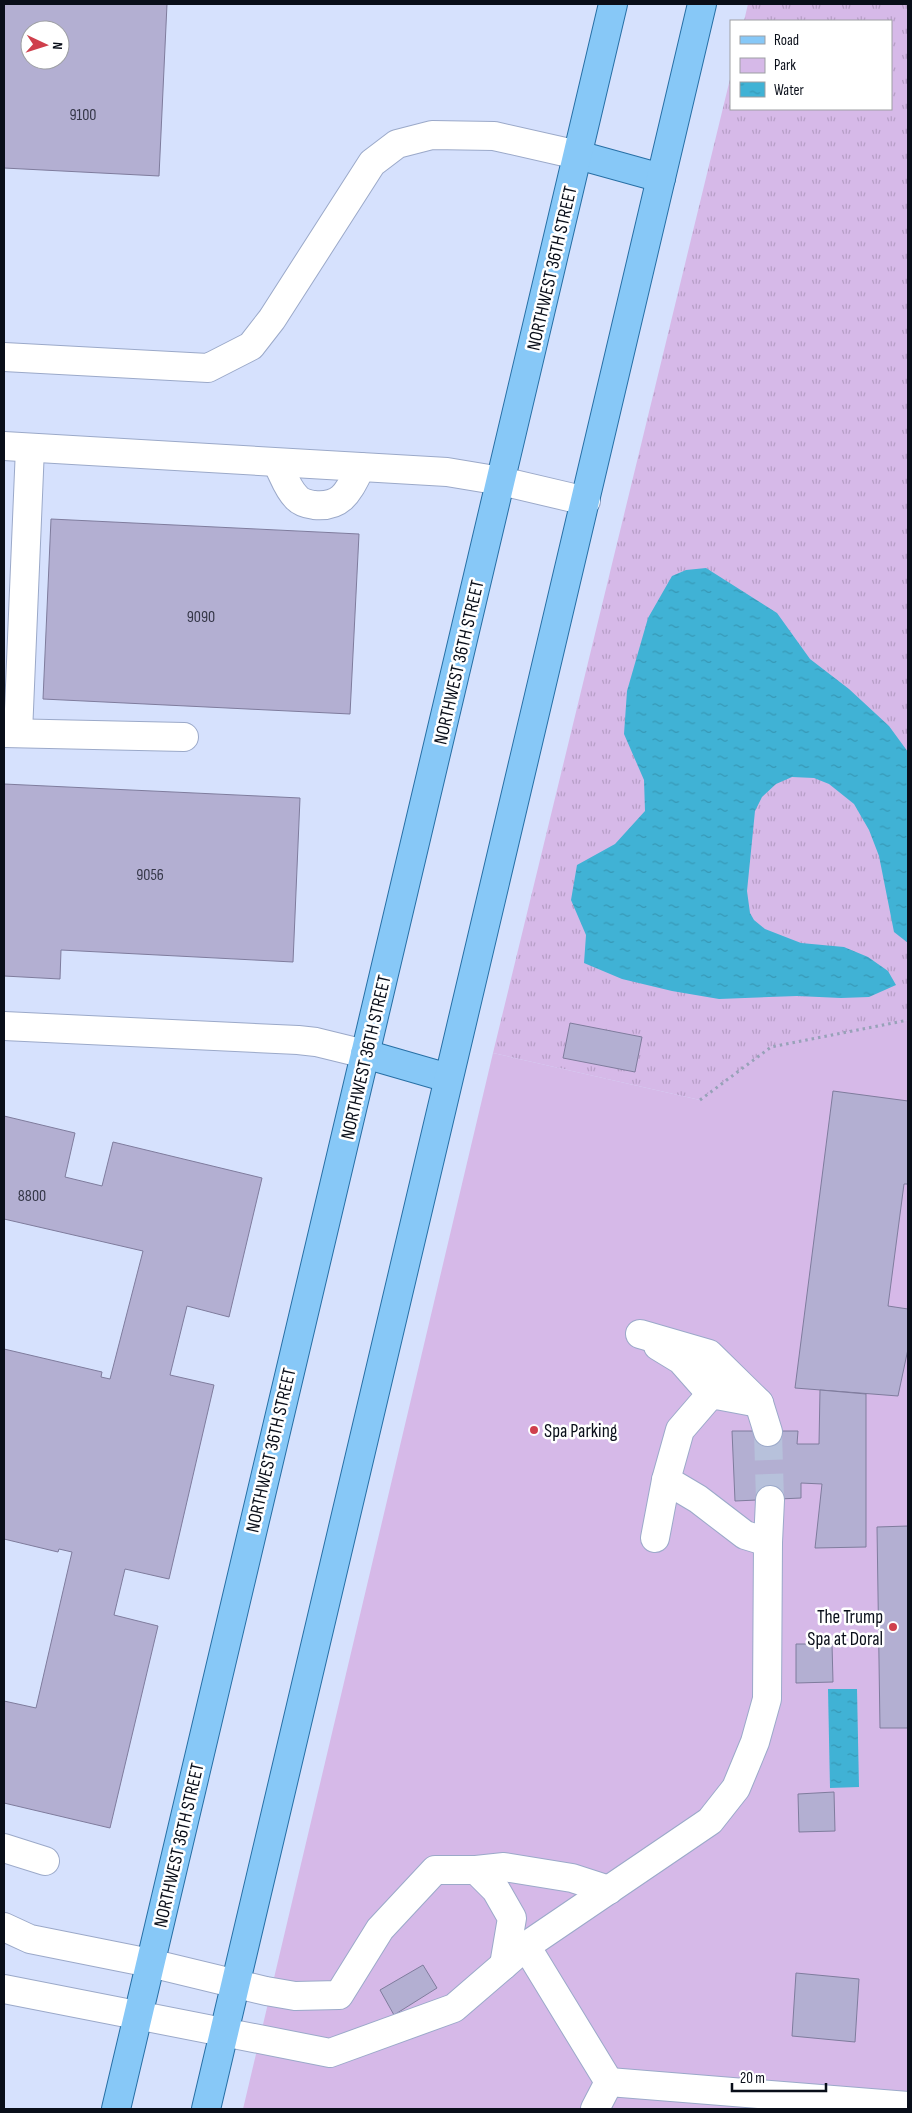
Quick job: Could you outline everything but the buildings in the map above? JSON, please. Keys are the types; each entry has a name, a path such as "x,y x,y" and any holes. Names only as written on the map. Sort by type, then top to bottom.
{"main road":[{"name":"NORTHWEST 36TH STREET","path":"116,2109 613,4"},
{"path":"206,2109 702,4"},
{"path":"578,155 661,178"},
{"path":"366,1054 448,1078"}],"street":[{"path":"4,357 208,368 251,346 272,319 372,163 397,144 432,135 494,136 578,155"},
{"path":"184,738 11,733 17,447 447,472 501,481 586,501"},
{"path":"277,463 296,498 306,504 317,505 331,505 340,500 349,490 361,467"},
{"path":"4,1026 298,1040 316,1042 366,1054"},
{"path":"759,1403 711,1394 680,1360 640,1334 709,1354 759,1403 768,1432"},
{"path":"654,1538 666,1480 680,1430 711,1394"},
{"path":"666,1480 698,1499 745,1535 768,1542"},
{"path":"4,1989 330,2053 454,2008 526,1946 710,1821 736,1788 755,1742 767,1699 770,1500"},
{"path":"4,1848 45,1861"},
{"path":"4,1927 30,1939 150,1963 235,1984 295,1996 339,1995 380,1929 435,1870 504,1868 572,1878 608,1890"},
{"path":"476,1870 496,1890 512,1918 504,1965"},
{"path":"4,1949 11,1949 30,1939"},
{"path":"526,1946 609,2082"},
{"path":"609,2082 908,2106"},
{"path":"595,2109 609,2082"}],"path":[{"path":"700,1100 771,1047 908,1020"}],"green space":[{"path":"748,4 908,4 908,1020 771,1047 700,1100 493,1053 730,79 730,110 892,110 892,20 744,20"},
{"path":"908,1020 908,2109 243,2109 493,1053 700,1100 771,1047"}],"water":[{"path":"706,568 777,613 810,659 849,689 889,726 908,752 908,943 894,932 879,856 869,830 854,804 829,784 814,778 792,777 776,784 762,797 755,811 747,891 750,913 754,920 765,929 801,943 844,947 868,957 888,971 896,985 869,997 797,996 719,999 672,991 622,979 584,963 586,935 571,900 577,865 615,844 645,811 644,780 624,734 627,691 648,618 672,576 686,570"},
{"path":"828,1689 857,1689 859,1787 830,1788"}],"tunnel":[{"path":"768,1432 770,1500"}],"place":[{"name":"Spa Parking","path":"534,1430"},
{"name":"The Trump Spa at Doral","path":"893,1627"}]}
